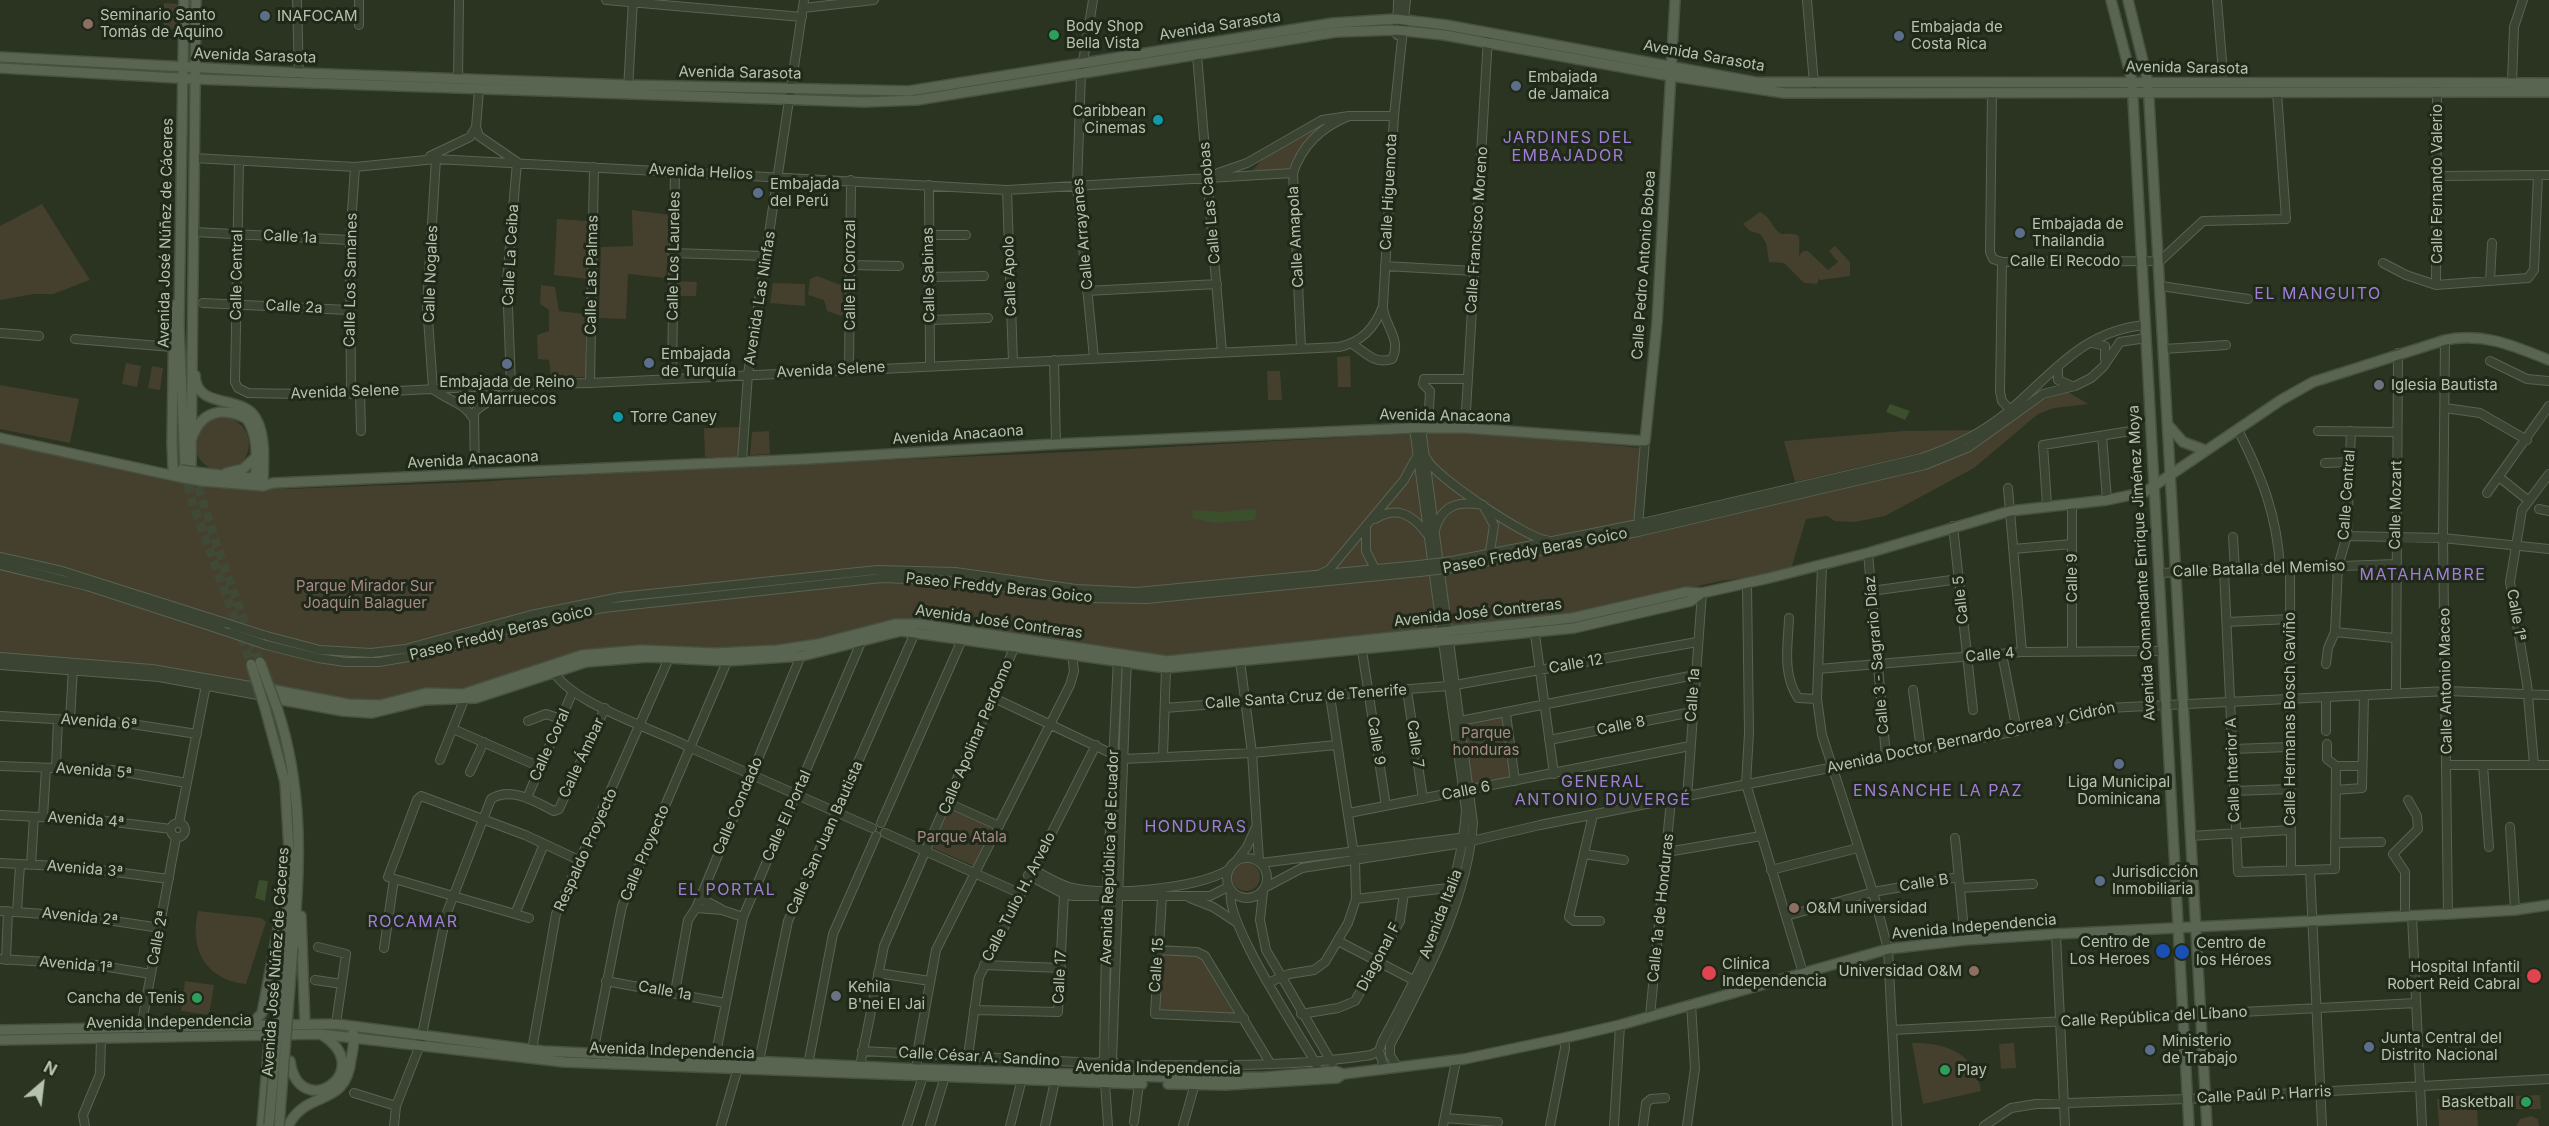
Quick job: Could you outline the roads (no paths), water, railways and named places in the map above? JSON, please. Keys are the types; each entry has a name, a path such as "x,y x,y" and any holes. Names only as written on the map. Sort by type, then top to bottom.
{"main road":[{"name":"Avenida José Núñez de Cáceres","path":"181,471 180,248 184,0"},
{"name":"Avenida José Núñez de Cáceres","path":"181,471 190,443 196,0"},
{"name":"Calle Pedro Antonio Bobea","path":"1645,441 1657,323 1675,0"},
{"name":"Avenida Comandante Enrique Jiménez Moya","path":"2111,0 2132,86 2188,1126"},
{"path":"2128,0 2149,87 2194,927 2207,1126"},
{"name":"Avenida Sarasota","path":"0,57 195,74 299,78 479,90 909,91 1333,23 1400,19 1488,38 1784,93 1992,93 2132,86"},
{"name":"Avenida Sarasota","path":"299,78 458,78 790,100 864,102 917,100 1336,32 1399,31 1488,38"},
{"name":"Avenida Sarasota","path":"0,68 183,73"},
{"name":"Avenida Sarasota","path":"1672,71 1755,82 1814,84 2132,86 2277,92 2387,88 2549,92"},
{"name":"Avenida Sarasota","path":"2149,87 2223,80 2387,88"},
{"name":"Avenida Sarasota","path":"2437,88 2549,83"},
{"path":"181,176 194,176"},
{"path":"181,190 194,190"},
{"path":"181,471 172,347 174,300 180,248 194,246"},
{"name":"Avenida José Contreras","path":"964,635 1015,646 1072,654 1167,661 1361,645 1534,627 1584,626 1691,601 1702,593 1868,553 2010,511 2107,500 2154,488 2205,450 2281,400 2313,382 2398,353 2445,340 2462,336 2494,339 2549,360"},
{"path":"192,338 195,379 199,390 210,399 244,408 256,418 262,436 259,482"},
{"path":"190,443 199,423 215,411 225,410 246,419 253,429 259,482"},
{"path":"2168,425 2183,442 2205,450"},
{"name":"Avenida Anacaona","path":"0,438 203,477 273,483 1421,428 1465,428 1645,441"},
{"path":"217,474 243,469 257,456"},
{"name":"Avenida Anacaona","path":"203,477 217,474 259,482"},
{"name":"Avenida José Contreras","path":"802,651 882,627 917,628 1122,658 1166,668 1361,645"},
{"name":"Avenida José Contreras","path":"265,693 348,704 380,705 426,693 463,694 552,668 586,662 634,657 729,657 802,651 917,628"},
{"name":"Avenida José Contreras","path":"265,693 364,713 401,708 425,700 464,700 582,655 622,651 729,657"},
{"name":"Avenida José Núñez de Cáceres","path":"271,1126 289,947 294,869 297,797 290,749 277,708 255,663 285,782 294,869"},
{"path":"250,1026 262,1012 294,869"},
{"path":"294,869 305,1024"},
{"name":"Avenida Independencia","path":"1023,1076 1055,1081 1093,1079 1105,1083 1124,1080 1139,1084 1321,1076 1384,1070 1456,1060 1620,1025 1888,949 1965,940 2515,910 2549,905"},
{"name":"Avenida José Núñez de Cáceres","path":"271,1126 291,987 289,947"},
{"path":"291,987 290,1061 294,1077 303,1087 316,1091 335,1082 342,1071 343,1058 335,1045 320,1034"},
{"path":"262,1012 270,1030 271,1126"},
{"name":"Avenida Independencia","path":"202,1031 250,1026 270,1030 305,1024 336,1024 421,1041"},
{"path":"288,1126 305,1106 336,1092 346,1084 350,1072 354,1037 352,1026"},
{"name":"Avenida Independencia","path":"0,1030 140,1032 270,1030 421,1041 487,1050 592,1058 919,1074 1196,1082"},
{"name":"Avenida Independencia","path":"0,1040 101,1039 140,1032"},
{"name":"Avenida Independencia","path":"487,1050 532,1050 592,1058"},
{"name":"Avenida Independencia","path":"739,1064 759,1061 807,1067"},
{"name":"Avenida Independencia","path":"848,1069 860,1066 919,1074"}],"street":[{"path":"297,0 299,78"},
{"path":"359,0 359,25"},
{"path":"458,89 459,0"},
{"path":"606,0 803,8 874,0"},
{"name":"Calle Arrayanes","path":"1093,0 1081,74 1077,187 1094,358"},
{"name":"Calle Higuemota","path":"1352,344 1367,333 1383,306 1400,45 1398,0"},
{"name":"Calle Higuemota","path":"1400,19 1406,0"},
{"path":"1807,0 1814,84"},
{"path":"2217,0 2222,61"},
{"path":"2512,83 2514,27 2523,0"},
{"path":"628,89 633,1"},
{"name":"Avenida Las Ninfas","path":"742,460 748,374 803,8"},
{"name":"Calle Francisco Moreno","path":"1465,428 1488,38"},
{"name":"Calle Las Caobas","path":"1197,55 1222,352"},
{"name":"Calle Fernando Valerio","path":"2436,285 2437,88"},
{"path":"421,159 458,144 470,136 476,128 479,90"},
{"path":"2160,261 2203,220 2286,219 2277,92"},
{"name":"Calle El Recodo","path":"1992,93 1990,252 1993,259 2002,262 2160,261"},
{"name":"Calle Amapola","path":"1301,348 1293,173 1303,150 1313,138 1324,128 1348,116"},
{"name":"Avenida Helios","path":"1208,177 1247,163 1312,124 1335,117 1394,116"},
{"path":"476,128 483,141 517,162"},
{"name":"Avenida Helios","path":"194,158 355,166 421,159 517,162 1007,190 1293,173"},
{"name":"Calle Nogales","path":"433,389 428,304 436,159"},
{"name":"Calle Central","path":"238,388 235,382 239,161"},
{"name":"Calle La Ceiba","path":"511,384 507,282 517,162"},
{"name":"Calle Los Samanes","path":"351,394 348,310 355,166"},
{"name":"Calle Las Palmas","path":"590,383 594,166"},
{"name":"Calle Los Laureles","path":"672,378 672,253 675,170"},
{"path":"2383,263 2412,278 2436,285 2525,279 2532,275 2534,270 2538,175"},
{"path":"2437,176 2549,175"},
{"name":"Calle El Corozal","path":"849,369 851,180"},
{"name":"Calle Sabinas","path":"929,185 930,365"},
{"name":"Calle Apolo","path":"1007,190 1013,362"},
{"name":"Calle 1a","path":"194,232 350,240"},
{"path":"929,235 966,235"},
{"path":"2490,281 2492,243"},
{"path":"672,253 766,256"},
{"path":"2002,262 2000,392 2002,400 2010,410"},
{"path":"849,265 900,266"},
{"path":"1385,266 1474,271"},
{"path":"929,277 984,276"},
{"path":"1088,291 1217,284"},
{"path":"2161,286 2248,299"},
{"name":"Calle 2a","path":"203,303 348,310"},
{"path":"1352,344 1373,359 1384,362 1392,359 1396,351 1395,340 1383,306"},
{"path":"930,320 988,318"},
{"name":"Paseo Freddy Beras Goico","path":"0,565 87,586 266,645 326,660 379,662 408,657 530,623 580,612 731,589 906,569 955,572 1076,590 1137,592 1419,569 1489,559 1638,528 1921,458 1949,448 1982,431 2010,410 2084,344 2133,326 2145,325"},
{"path":"0,333 39,336"},
{"name":"Paseo Freddy Beras Goico","path":"1773,496 1925,465 1951,456 1988,435 2034,400 2091,378 2103,367 2120,342 2146,338"},
{"path":"75,339 172,347"},
{"name":"Calle Antonio Maceo","path":"2445,340 2443,538 2447,691 2448,914"},
{"path":"2084,344 2094,342 2103,345 2106,352 2103,367"},
{"name":"Avenida Selene","path":"238,388 248,393 360,394 511,384 590,383 1352,344"},
{"path":"2164,349 2226,345"},
{"name":"Calle Mozart","path":"2396,693 2394,638 2398,353"},
{"path":"1053,360 1056,444"},
{"path":"2490,361 2527,379 2549,381"},
{"path":"2058,365 2056,376 2059,382 2074,386"},
{"name":"Avenida Italia","path":"1379,1051 1444,936 1457,887 1470,856 1466,839 1467,791 1420,453 1421,428 1430,391 1423,384 1424,379 1468,379"},
{"path":"475,474 473,418 478,408 507,392 511,384"},
{"path":"433,389 445,399 465,408 473,418"},
{"path":"360,394 361,431"},
{"path":"2487,493 2527,440 2549,406"},
{"path":"2445,408 2480,413 2527,440"},
{"path":"2047,505 2042,446 2137,429"},
{"path":"2238,430 2261,475 2278,532 2280,568"},
{"path":"2318,431 2397,432"},
{"name":"Calle Central","path":"2326,664 2328,648 2335,632 2338,566 2347,536 2351,431"},
{"path":"2102,436 2107,500"},
{"name":"Calle Pedro Antonio Bobea","path":"1638,528 1645,441"},
{"path":"1316,576 1329,570 1410,473 1420,453 1434,471 1483,505 1538,539 1560,540"},
{"path":"2325,463 2350,462"},
{"name":"Calle 1ª","path":"2534,765 2529,694 2510,587 2522,510 2549,474"},
{"path":"2499,477 2529,501"},
{"path":"2008,488 2022,652"},
{"path":"1366,524 1384,513 1399,512 1417,520 1431,534 1440,517 1452,505 1460,502 1483,505"},
{"name":"Calle 9","path":"2072,504 2072,652"},
{"path":"1483,505 1494,525 1489,559"},
{"path":"2539,508 2549,511"},
{"path":"1366,524 1364,538 1366,551 1377,572"},
{"name":"Calle 5","path":"1953,526 1973,710"},
{"name":"Paseo Freddy Beras Goico","path":"1489,559 1560,540 1638,528"},
{"path":"2347,536 2443,538 2549,549"},
{"path":"2233,537 2235,570"},
{"path":"2013,549 2072,543"},
{"name":"Calle 3 - Sagrario Díaz","path":"1868,553 1876,664 1886,756"},
{"name":"Paseo Freddy Beras Goico","path":"0,557 72,573 263,635 320,650 345,653 405,649 553,609 621,597 908,577 959,581 1082,598 1147,599 1377,572"},
{"name":"Calle Batalla del Memiso","path":"2158,573 2395,564"},
{"path":"1821,565 1817,699 1822,735 1873,892 1888,949 1897,1126"},
{"name":"Calle Hermanas Bosch Gaviño","path":"2290,568 2291,871"},
{"name":"Calle Interior A","path":"2224,570 2238,872 2335,869 2335,843"},
{"path":"1871,591 1959,579"},
{"path":"1747,583 1749,733 1746,784 1803,973"},
{"name":"Calle 1a","path":"1687,798 1702,593"},
{"path":"1789,618 1786,665 1789,676 1798,698 1817,699"},
{"path":"2227,622 2290,619"},
{"path":"1534,627 1554,774"},
{"name":"Calle San Juan Bautista","path":"759,1061 788,921 917,628"},
{"path":"2335,632 2394,638"},
{"path":"872,828 881,823 964,635"},
{"name":"Calle El Portal","path":"714,1063 743,917 862,640"},
{"name":"Calle 12","path":"1451,686 1697,642"},
{"name":"Calle 9","path":"1361,645 1386,806"},
{"name":"Calle Apolinar Perdomo","path":"860,1066 884,946 1015,646"},
{"name":"Calle Condado","path":"675,992 688,920 696,908 802,651"},
{"name":"Calle 4","path":"1818,669 2022,652 2162,651"},
{"path":"907,1126 919,1074 917,1054 936,950 1073,678 1072,654"},
{"path":"2002,654 2017,731"},
{"path":"0,657 73,667"},
{"name":"Calle Proyecto","path":"592,1058 622,906 729,657"},
{"name":"Respaldo Proyecto","path":"532,1050 556,914 669,658"},
{"name":"Avenida República de Ecuador","path":"1108,1062 1107,893 1113,756 1122,658"},
{"name":"Avenida República de Ecuador","path":"1108,1062 1123,759 1122,658"},
{"path":"1240,661 1252,753 1260,862 1268,876 1261,906 1261,934 1280,978 1339,1074"},
{"path":"0,665 152,669 265,693"},
{"path":"70,720 73,667"},
{"path":"552,668 563,684 605,708 640,726 670,736 690,748 872,828 876,836"},
{"path":"1163,756 1166,668"},
{"path":"1456,722 1695,675"},
{"path":"179,823 207,681"},
{"name":"Calle Santa Cruz de Tenerife","path":"1165,708 1451,686"},
{"name":"Calle 7","path":"1407,690 1423,799"},
{"path":"1913,690 1921,750"},
{"name":"Calle Coral","path":"527,798 573,691"},
{"name":"Avenida Doctor Bernardo Correa y Cidrón","path":"1264,890 1276,880 1302,868 1687,798 1833,766 2017,731 2108,708 2447,691 2549,695"},
{"path":"2336,790 2361,790 2364,695"},
{"path":"1270,982 1320,967 1338,941 1356,899 1349,813 1336,745 1330,696"},
{"path":"2326,697 2326,731"},
{"path":"994,698 1123,759 1252,753 1336,745"},
{"path":"440,760 464,700"},
{"name":"Calle Ámbar","path":"527,798 554,811 559,809 605,708"},
{"name":"Calle 8","path":"1549,740 1692,712"},
{"path":"528,721 546,714 561,719"},
{"path":"1506,714 1515,781"},
{"name":"Avenida 6ª","path":"0,716 125,723 196,734"},
{"path":"56,767 58,719"},
{"path":"453,729 540,767"},
{"path":"470,772 484,742"},
{"path":"2327,744 2327,759 2336,766 2362,766"},
{"name":"Calle Tulio H. Arvelo","path":"968,1056 979,977 1019,893 1096,745"},
{"name":"Calle 6","path":"1349,813 1690,746"},
{"path":"2232,749 2290,747"},
{"path":"2447,765 2549,765"},
{"path":"2483,765 2489,847"},
{"name":"Avenida 5ª","path":"0,766 112,770 187,783"},
{"path":"2336,766 2335,843 2381,842"},
{"path":"43,817 46,768"},
{"path":"2234,791 2290,789"},
{"path":"394,1126 396,1106 421,1041 453,894 482,819 491,799 497,796 513,795 527,798"},
{"path":"384,948 391,878 419,797 425,796 581,861"},
{"name":"Calle 1a de Honduras","path":"1650,1016 1671,800"},
{"path":"2408,800 2417,816 2418,829 2393,854 2405,872 2416,1003 2422,1126"},
{"path":"948,803 999,826"},
{"path":"1593,814 1569,917 1574,921 1600,921"},
{"name":"Avenida 4ª","path":"0,815 117,821 171,829"},
{"path":"31,865 34,816"},
{"path":"179,823 184,826 185,832 182,837 176,838 171,829 172,825 179,823"},
{"path":"881,823 885,826 885,833"},
{"path":"2510,827 2515,910"},
{"path":"1118,893 1174,886 1212,878 1228,870 1236,861 1247,847 1256,828"},
{"path":"2190,836 2290,830"},
{"path":"807,1067 833,934 876,836 885,833 1019,893"},
{"path":"1667,852 1761,836"},
{"name":"Calle 2ª","path":"140,1032 176,838"},
{"path":"1955,838 1965,940"},
{"path":"515,914 544,844"},
{"path":"1772,870 1858,848"},
{"path":"1584,854 1624,860"},
{"name":"Avenida Doctor Bernardo Correa y Cidrón","path":"1260,862 1354,857"},
{"path":"1236,861 1246,858 1260,862"},
{"name":"Avenida 3ª","path":"0,863 97,869 169,879"},
{"path":"3,959 8,911 20,865"},
{"path":"1228,870 1236,922 1321,1076"},
{"path":"2310,870 2322,1126"},
{"path":"1030,872 1068,886 1107,893"},
{"path":"1030,872 1064,894 1118,893 1180,897 1210,896 1230,889 1247,899 1264,890"},
{"path":"391,878 453,894 529,918"},
{"name":"Calle B","path":"1785,916 1873,892 1959,878"},
{"path":"1261,906 1268,890 1276,880"},
{"path":"1960,888 2033,884"},
{"path":"1356,899 1457,887"},
{"name":"Diagonal F","path":"1301,1014 1338,1008 1355,1001 1400,921 1404,893"},
{"name":"Calle 17","path":"974,1010 1057,1013 1064,894"},
{"name":"Calle 15","path":"1162,897 1157,950 1155,1014 1244,1017"},
{"path":"1180,897 1213,907 1236,922"},
{"path":"700,898 722,910 743,917"},
{"path":"696,908 722,910"},
{"name":"Avenida 2ª","path":"8,911 88,917 160,928"},
{"path":"2056,934 2065,1126"},
{"path":"1338,941 1418,982"},
{"path":"318,947 346,954 336,1024"},
{"path":"1157,950 1197,952 1205,956 1270,1063"},
{"name":"Avenida 1ª","path":"3,959 96,965 151,974"},
{"path":"984,965 1061,968"},
{"path":"878,973 930,981"},
{"path":"315,980 342,984"},
{"name":"Calle 1a","path":"606,981 725,1003"},
{"name":"Avenida Italia","path":"1398,1068 1390,1055 1390,1045 1418,982"},
{"name":"Calle República del Líbano","path":"1892,1030 2181,1015 2200,1016 2416,1003"},
{"path":"1687,1126 1695,1068 1691,1004"},
{"path":"1614,1126 1620,1025"},
{"path":"1550,1126 1565,1048 1564,1038"},
{"path":"85,1126 83,1115 100,1074 101,1039"},
{"path":"1379,1051 1384,1070"},
{"name":"Calle César A. Sandino","path":"862,1052 1108,1062 1270,1063 1315,1062 1371,1055 1379,1051"},
{"path":"1456,1060 1444,1122 1498,1122"},
{"path":"1093,1079 1108,1062 1124,1080"},
{"path":"720,1126 739,1064"},
{"path":"930,1126 946,1073"},
{"path":"1010,1126 1023,1076"},
{"name":"Calle Paúl P. Harris","path":"1984,1126 2011,1108 2064,1102 2187,1099 2549,1079"},
{"path":"1045,1126 1055,1081"},
{"path":"1184,1126 1196,1082"},
{"path":"1105,1083 1108,1126"},
{"path":"1134,1122 1139,1084"},
{"path":"354,1093 396,1106"},
{"path":"1643,1126 1646,1103 1651,1099 1665,1098"}],"tunnel":[{"path":"2222,61 2223,77"},
{"path":"186,471 190,496 251,664"},
{"path":"194,474 223,563 260,662"}],"place":[{"name":"INAFOCAM","path":"265,16"},
{"name":"Seminario Santo Tomás de Aquino","path":"88,24"},
{"name":"Body Shop Bella Vista","path":"1054,35"},
{"name":"Embajada de Costa Rica","path":"1899,36"},
{"name":"Embajada de Jamaica","path":"1516,86"},
{"name":"Caribbean Cinemas","path":"1158,120"},
{"name":"Embajada del Perú","path":"758,193"},
{"name":"Embajada de Thailandia","path":"2020,233"},
{"name":"Embajada de Turquía","path":"649,363"},
{"name":"Embajada de Reino de Marruecos","path":"507,364"},
{"name":"Iglesia Bautista","path":"2379,385"},
{"name":"Torre Caney","path":"618,417"},
{"name":"Liga Municipal Dominicana","path":"2119,764"},
{"name":"Jurisdicción Inmobiliaria","path":"2100,881"},
{"name":"O&M universidad","path":"1794,908"},
{"name":"Centro de Los Heroes","path":"2163,951"},
{"name":"Centro de los Héroes","path":"2182,952"},
{"name":"Universidad O&M","path":"1974,971"},
{"name":"Clinica Independencia","path":"1709,973"},
{"name":"Hospital Infantil Robert Reid Cabral","path":"2534,976"},
{"name":"Kehila B'nei El Jai","path":"836,996"},
{"name":"Cancha de Tenis","path":"197,998"},
{"name":"Junta Central del Distrito Nacional","path":"2369,1047"},
{"name":"Ministerio de Trabajo","path":"2150,1050"},
{"name":"Play","path":"1945,1070"},
{"name":"Basketball","path":"2526,1102"}],"district":[{"name":"JARDINES DEL EMBAJADOR","path":"1568,147"},
{"name":"EL MANGUITO","path":"2318,294"},
{"name":"MATAHAMBRE","path":"2423,575"},
{"name":"GENERAL ANTONIO DUVERGÉ","path":"1603,791"},
{"name":"ENSANCHE LA PAZ","path":"1938,791"},
{"name":"HONDURAS","path":"1196,827"},
{"name":"EL PORTAL","path":"727,890"},
{"name":"ROCAMAR","path":"413,922"}],"park label":[{"name":"Parque Mirador Sur Joaquín Balaguer","path":"365,594"},
{"name":"Parque honduras","path":"1486,742"},
{"name":"Parque Atala","path":"962,837"}]}
